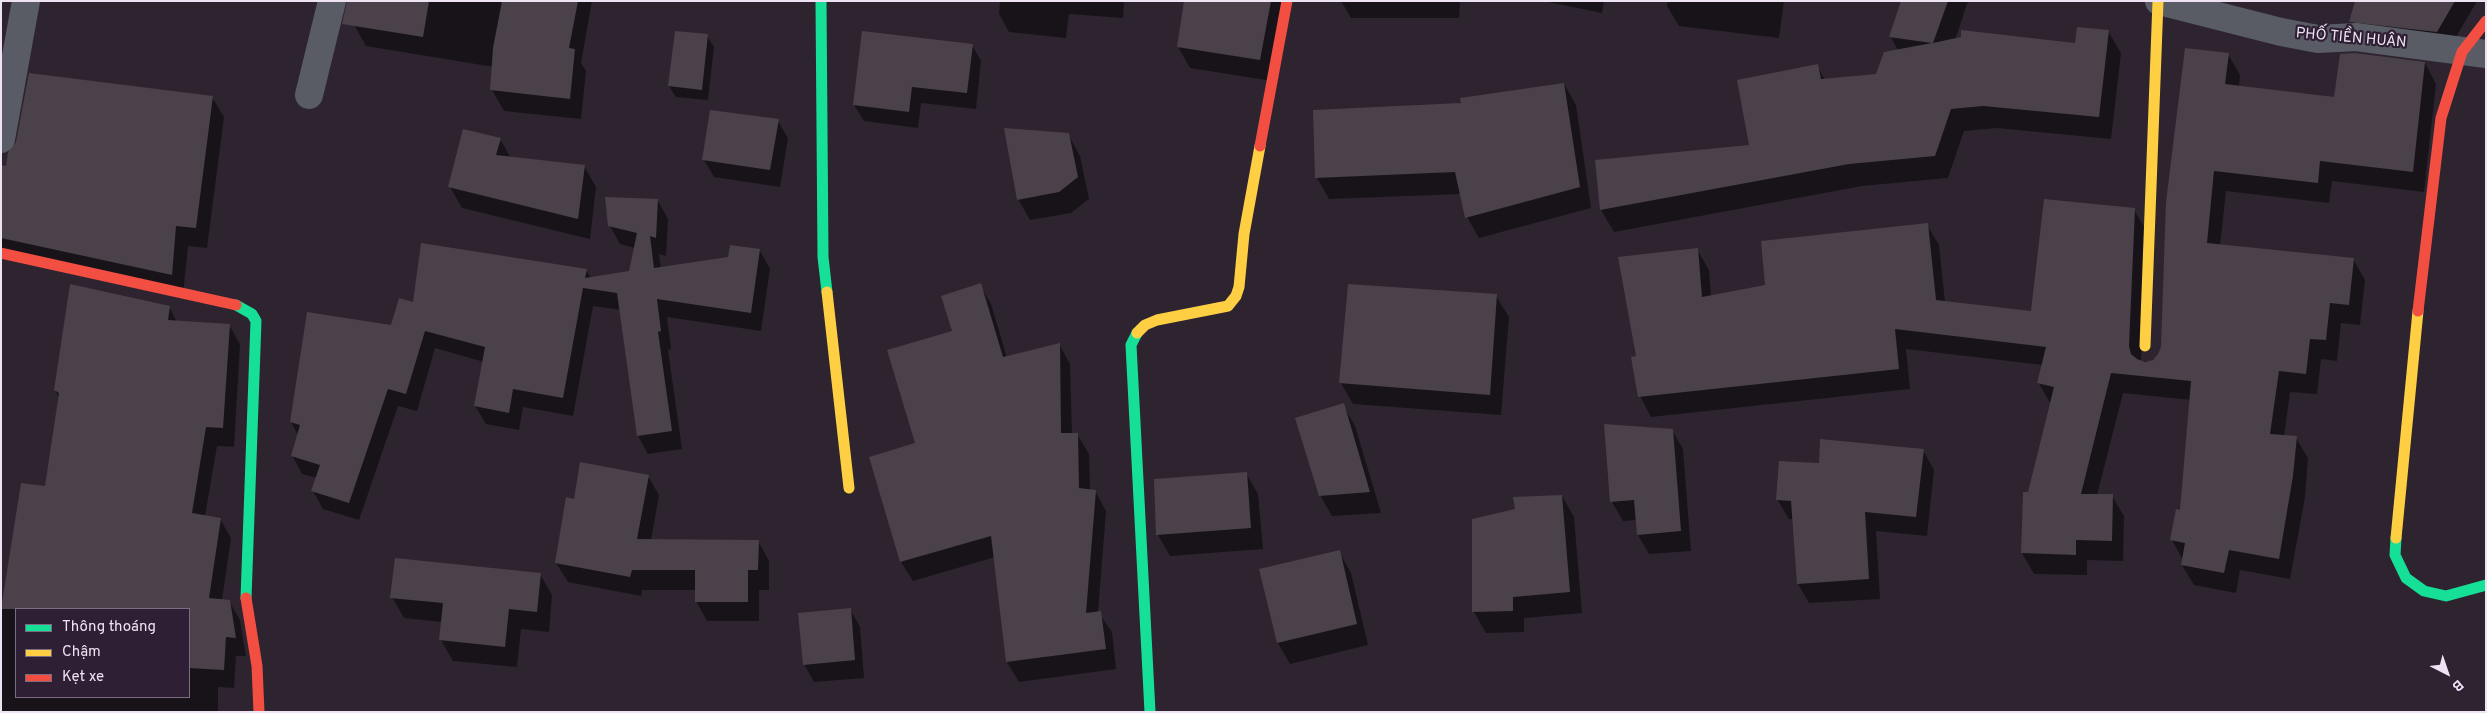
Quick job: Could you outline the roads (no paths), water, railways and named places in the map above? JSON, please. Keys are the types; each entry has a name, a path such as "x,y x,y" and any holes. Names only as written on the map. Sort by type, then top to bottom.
{"street":[{"path":"1,139 26,1"},
{"path":"310,95 332,1"},
{"path":"821,1 823,257 849,488"},
{"path":"1150,712 1131,345 1137,333 1145,326 1158,320 1228,306 1236,296 1239,287 1244,234 1287,1"},
{"path":"2145,346 2158,1"},
{"name":"PHỐ TIỀN HUÂN","path":"2158,1 2281,32 2318,38 2356,37 2474,53"},
{"path":"2486,21 2474,53 2441,118 2398,500 2396,555 2406,578 2424,591 2446,596 2486,585"},
{"path":"1,253 236,305 252,314 256,321 246,594 257,666 259,712"}]}
